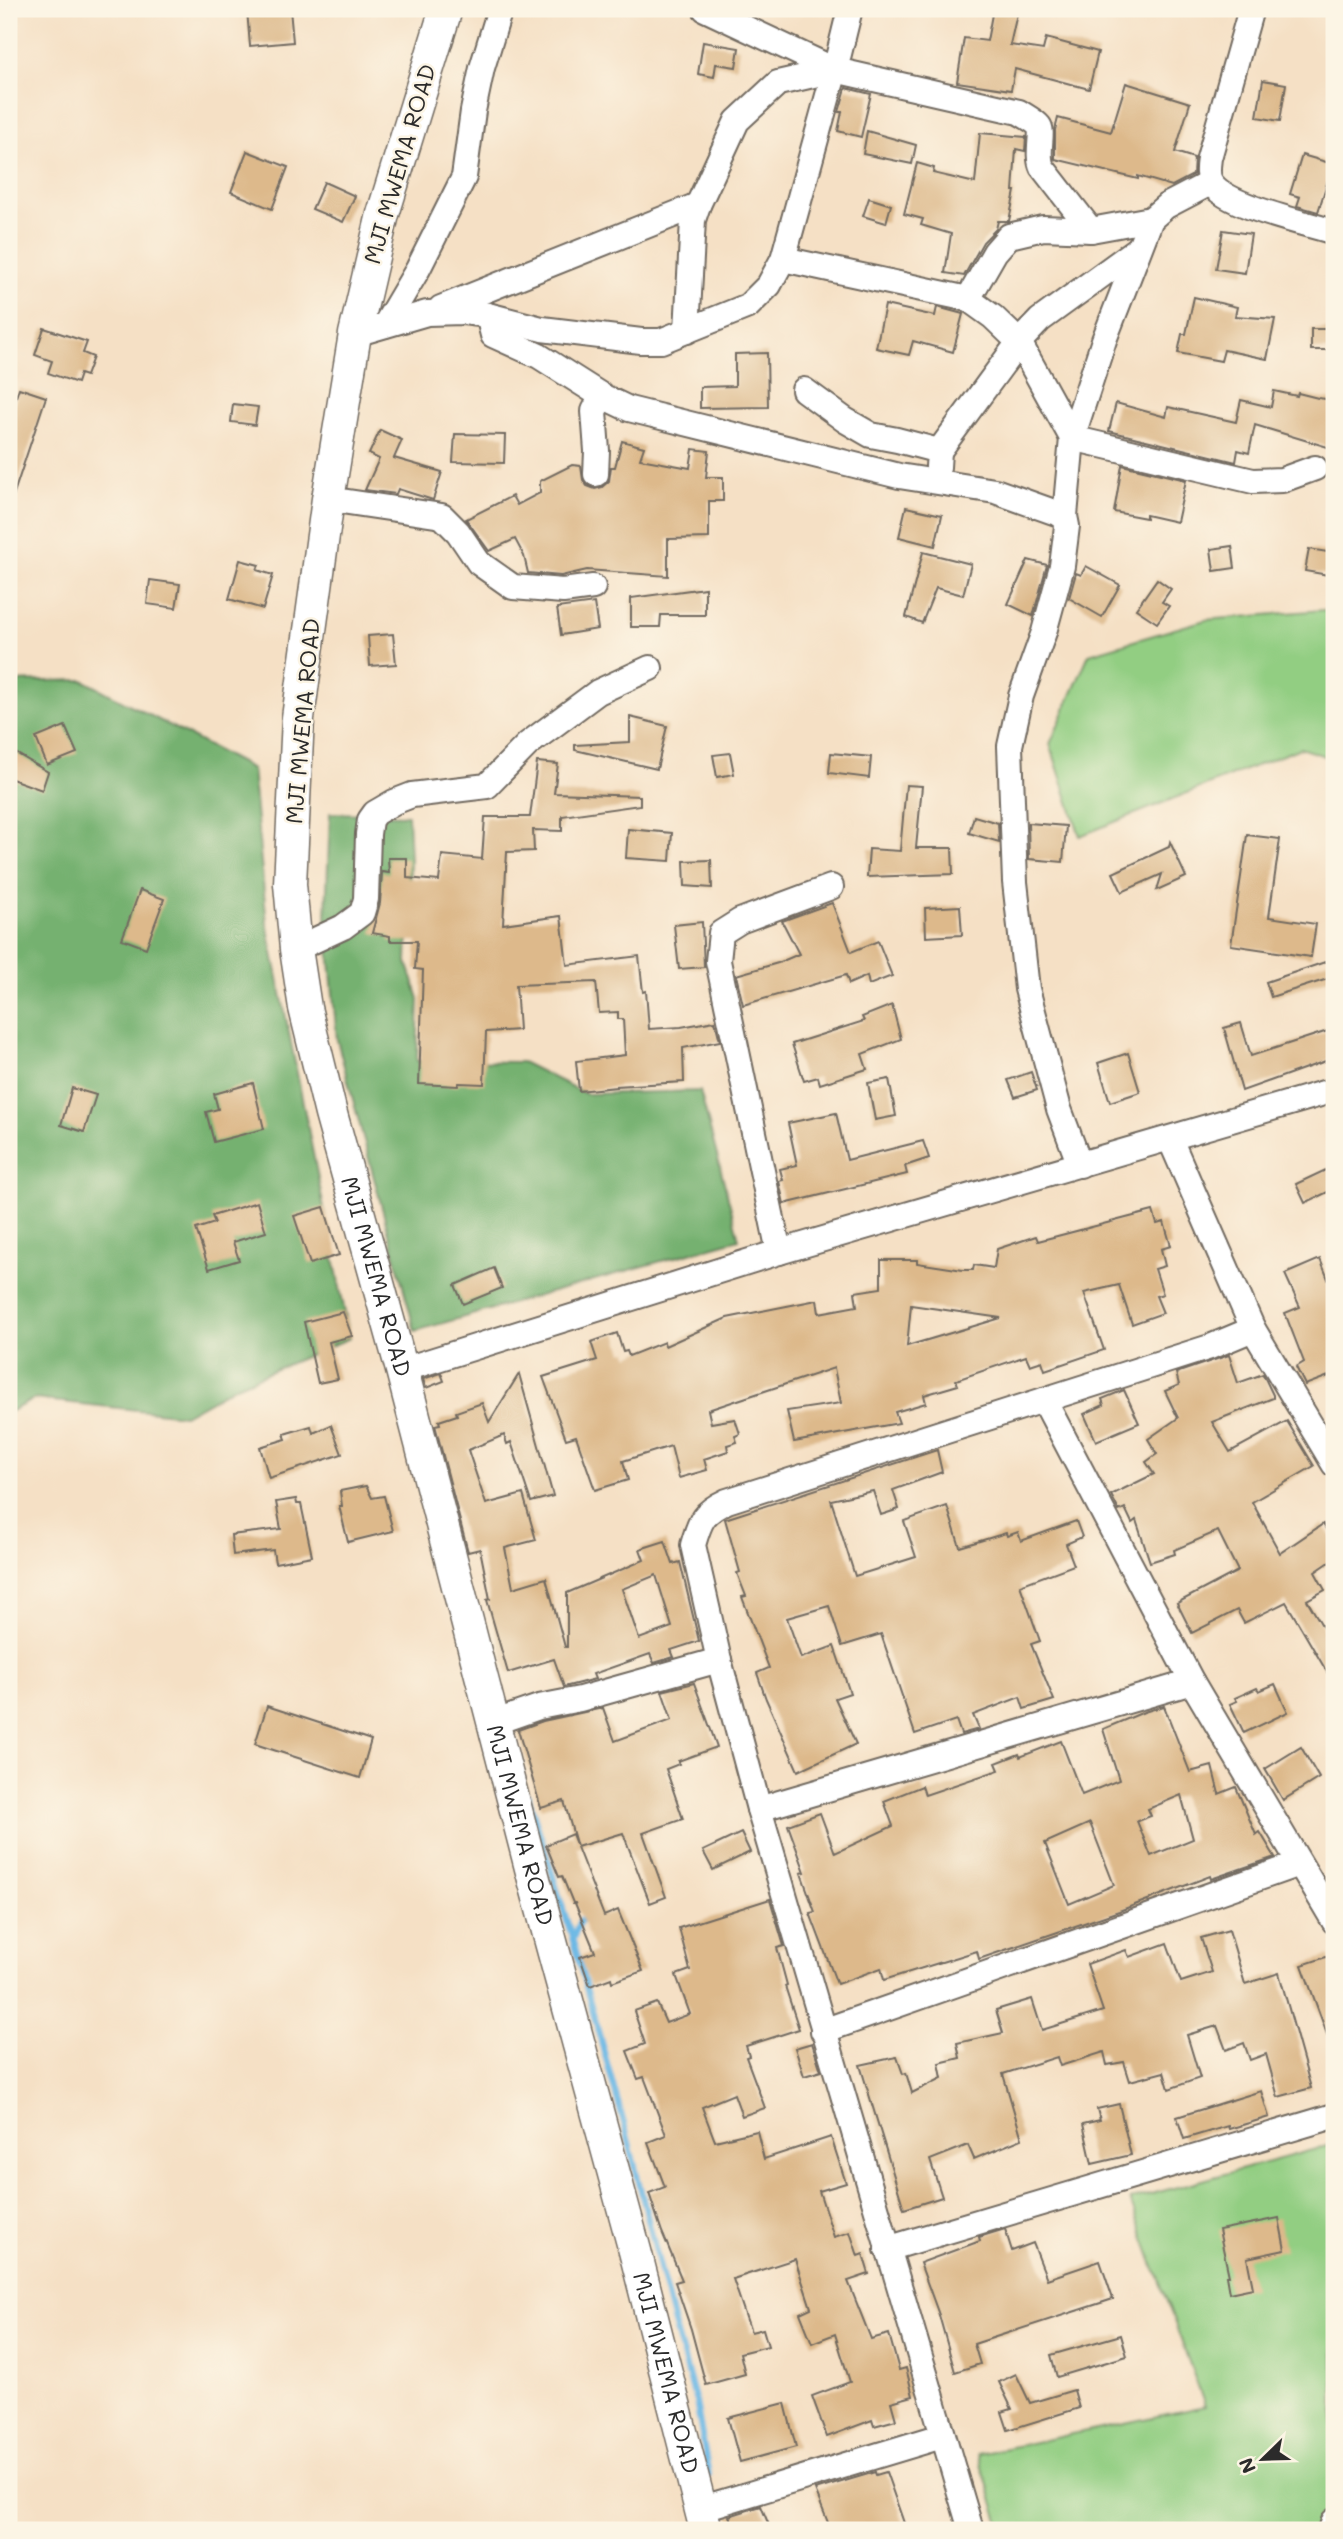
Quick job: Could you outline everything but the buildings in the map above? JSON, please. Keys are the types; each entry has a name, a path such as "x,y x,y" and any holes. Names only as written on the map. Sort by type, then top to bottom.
{"main road":[{"name":"MJI MWEMA ROAD","path":"446,9 383,214 355,334 328,499 298,718 290,884 296,948 305,1008 331,1114 402,1370 493,1723 635,2251 703,2520"}],"street":[{"path":"385,325 418,269 464,177 482,68 500,9"},
{"path":"705,9 835,70 1020,113 1039,126 1041,131 1038,158 1042,167 1091,230"},
{"path":"427,313 463,312 488,315 542,329 661,341 748,306 769,285 783,259 850,9"},
{"path":"1251,9 1209,158 1210,183 1244,204 1334,232"},
{"path":"687,331 693,220 737,121 778,83 835,70"},
{"path":"1080,1165 1059,1109 1027,989 1015,882 1010,746 1021,696 1044,632 1062,566 1072,438 1104,340 1152,219 1166,206 1210,183"},
{"path":"355,334 427,313 698,205"},
{"path":"968,299 995,252 1009,236 1043,228 1091,230 1152,219"},
{"path":"937,482 939,452 1019,342 1040,320 1139,248"},
{"path":"783,259 968,299 993,317 1019,342 1072,438 1253,481 1282,480 1315,468"},
{"path":"488,315 493,335 539,356 602,396 629,409 899,476 995,491 1065,516"},
{"path":"804,390 870,435 939,452"},
{"path":"596,474 594,411 602,396"},
{"path":"328,499 442,516 458,532 479,563 513,587 563,591 593,587"},
{"path":"296,948 343,927 362,913 366,899 368,834 370,820 375,813 412,795 486,786 528,744 598,692 650,668"},
{"path":"779,1252 718,961 721,933 740,921 831,887"},
{"path":"402,1370 779,1252 1334,1090"},
{"path":"1170,1139 1253,1329 1334,1464"},
{"path":"971,2530 759,1809 719,1660 693,1545 698,1527 708,1510 727,1501 1210,1347 1253,1329"},
{"path":"1044,1400 1192,1682 1334,1921"},
{"path":"493,1723 539,1707 580,1699 719,1660"},
{"path":"759,1809 1192,1682"},
{"path":"823,2031 1298,1864"},
{"path":"887,2249 1334,2116"},
{"path":"703,2520 942,2437"},
{"path":"1331,2530 1334,2521"}],"green space":[{"path":"1334,609 1334,759 1300,748 1080,836 1050,744 1089,654 1205,620"},
{"path":"83,680 252,769 267,923 350,1338 236,1386 184,1415 34,1399 9,1412 9,682"},
{"path":"330,813 408,815 410,859 407,962 419,999 417,1061 522,1062 586,1094 700,1091 739,1239 415,1331 337,1040 326,915"},
{"path":"1334,2144 1334,2493 1321,2530 1002,2530 978,2454 1205,2406 1130,2200"}],"waterway":[{"path":"528,1796 571,1934 627,2134 696,2402 709,2475"},
{"path":"573,1939 579,1922 586,1917"},
{"path":"721,2523 723,2530"}]}
